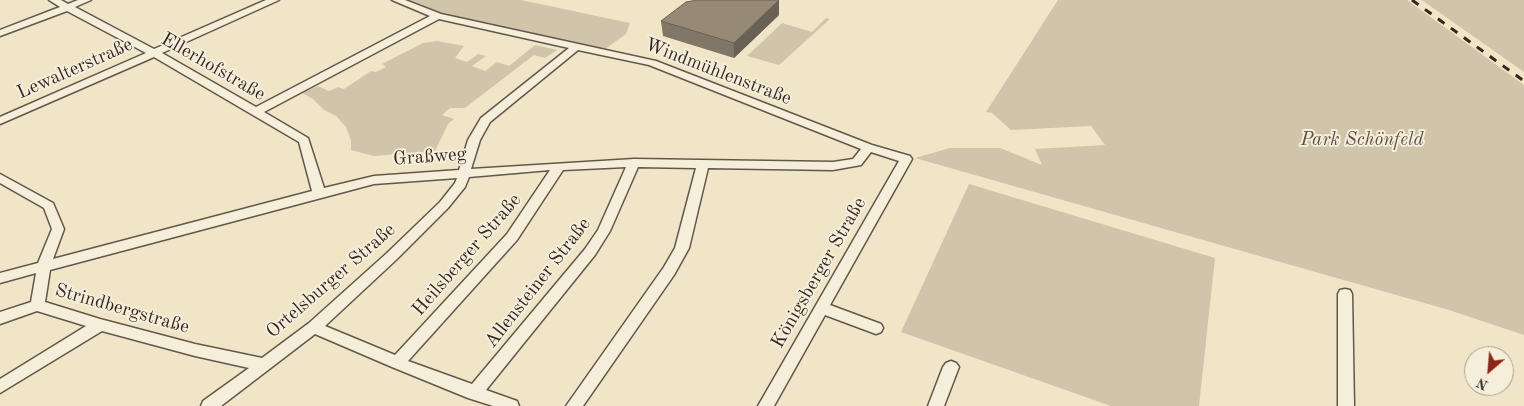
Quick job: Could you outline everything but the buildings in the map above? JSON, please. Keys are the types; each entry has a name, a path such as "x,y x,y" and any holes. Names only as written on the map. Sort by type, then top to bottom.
{"street":[{"name":"Ellerhofstraße","path":"54,0 154,53 304,140 318,193"},
{"path":"0,33 86,0"},
{"name":"Lewalterstraße","path":"0,121 274,0"},
{"name":"Windmühlenstraße","path":"397,0 438,16 652,63 868,148 906,159"},
{"path":"255,112 438,16"},
{"name":"Ortelsburger Straße","path":"209,406 314,327 392,256 444,205 462,184 474,140 485,120 576,46"},
{"name":"Graßweg","path":"0,278 318,193 374,180 559,166 634,163 833,166 857,162 868,148"},
{"name":"Königsberger Straße","path":"766,406 906,159"},
{"name":"Allensteiner Straße","path":"474,393 590,252 604,231 634,163"},
{"path":"574,406 669,271 682,248 703,164"},
{"name":"Heilsberger Straße","path":"397,363 512,237 532,211 559,166"},
{"name":"Strindbergstraße","path":"0,178 48,206 58,229 44,266 37,305 100,325 195,350 265,365"},
{"path":"1345,294 1346,406"},
{"path":"0,318 37,305"},
{"path":"822,308 876,328"},
{"path":"0,387 100,325"},
{"path":"314,327 397,363 511,406"},
{"path":"936,406 951,367"}],"green space":[{"path":"404,0 521,0 630,23 626,34 605,49 441,14"},
{"name":"Park Schönfeld","path":"1058,0 1407,0 1524,85 1524,335 1449,310 915,158 950,148 1000,148 1042,165 1035,149 1105,145 1091,126 1011,130 992,113 986,112"},
{"path":"1422,0 1524,0 1524,72 1433,8"},
{"path":"826,18 830,19 779,65 747,56 782,23 812,32"},
{"path":"437,41 464,46 455,58 467,62 478,54 486,56 472,66 485,71 497,62 509,66 535,45 557,50 545,58 534,55 465,108 450,108 442,115 454,119 448,124 435,151 374,156 351,150 351,140 346,127 336,116 324,110 313,99 302,93 318,86 329,91 338,87 344,89 371,71 376,72 386,67 382,64 423,43"},
{"path":"969,184 1215,258 1199,406 1111,406 901,332"}],"railway":[{"path":"1412,0 1524,81"}]}
